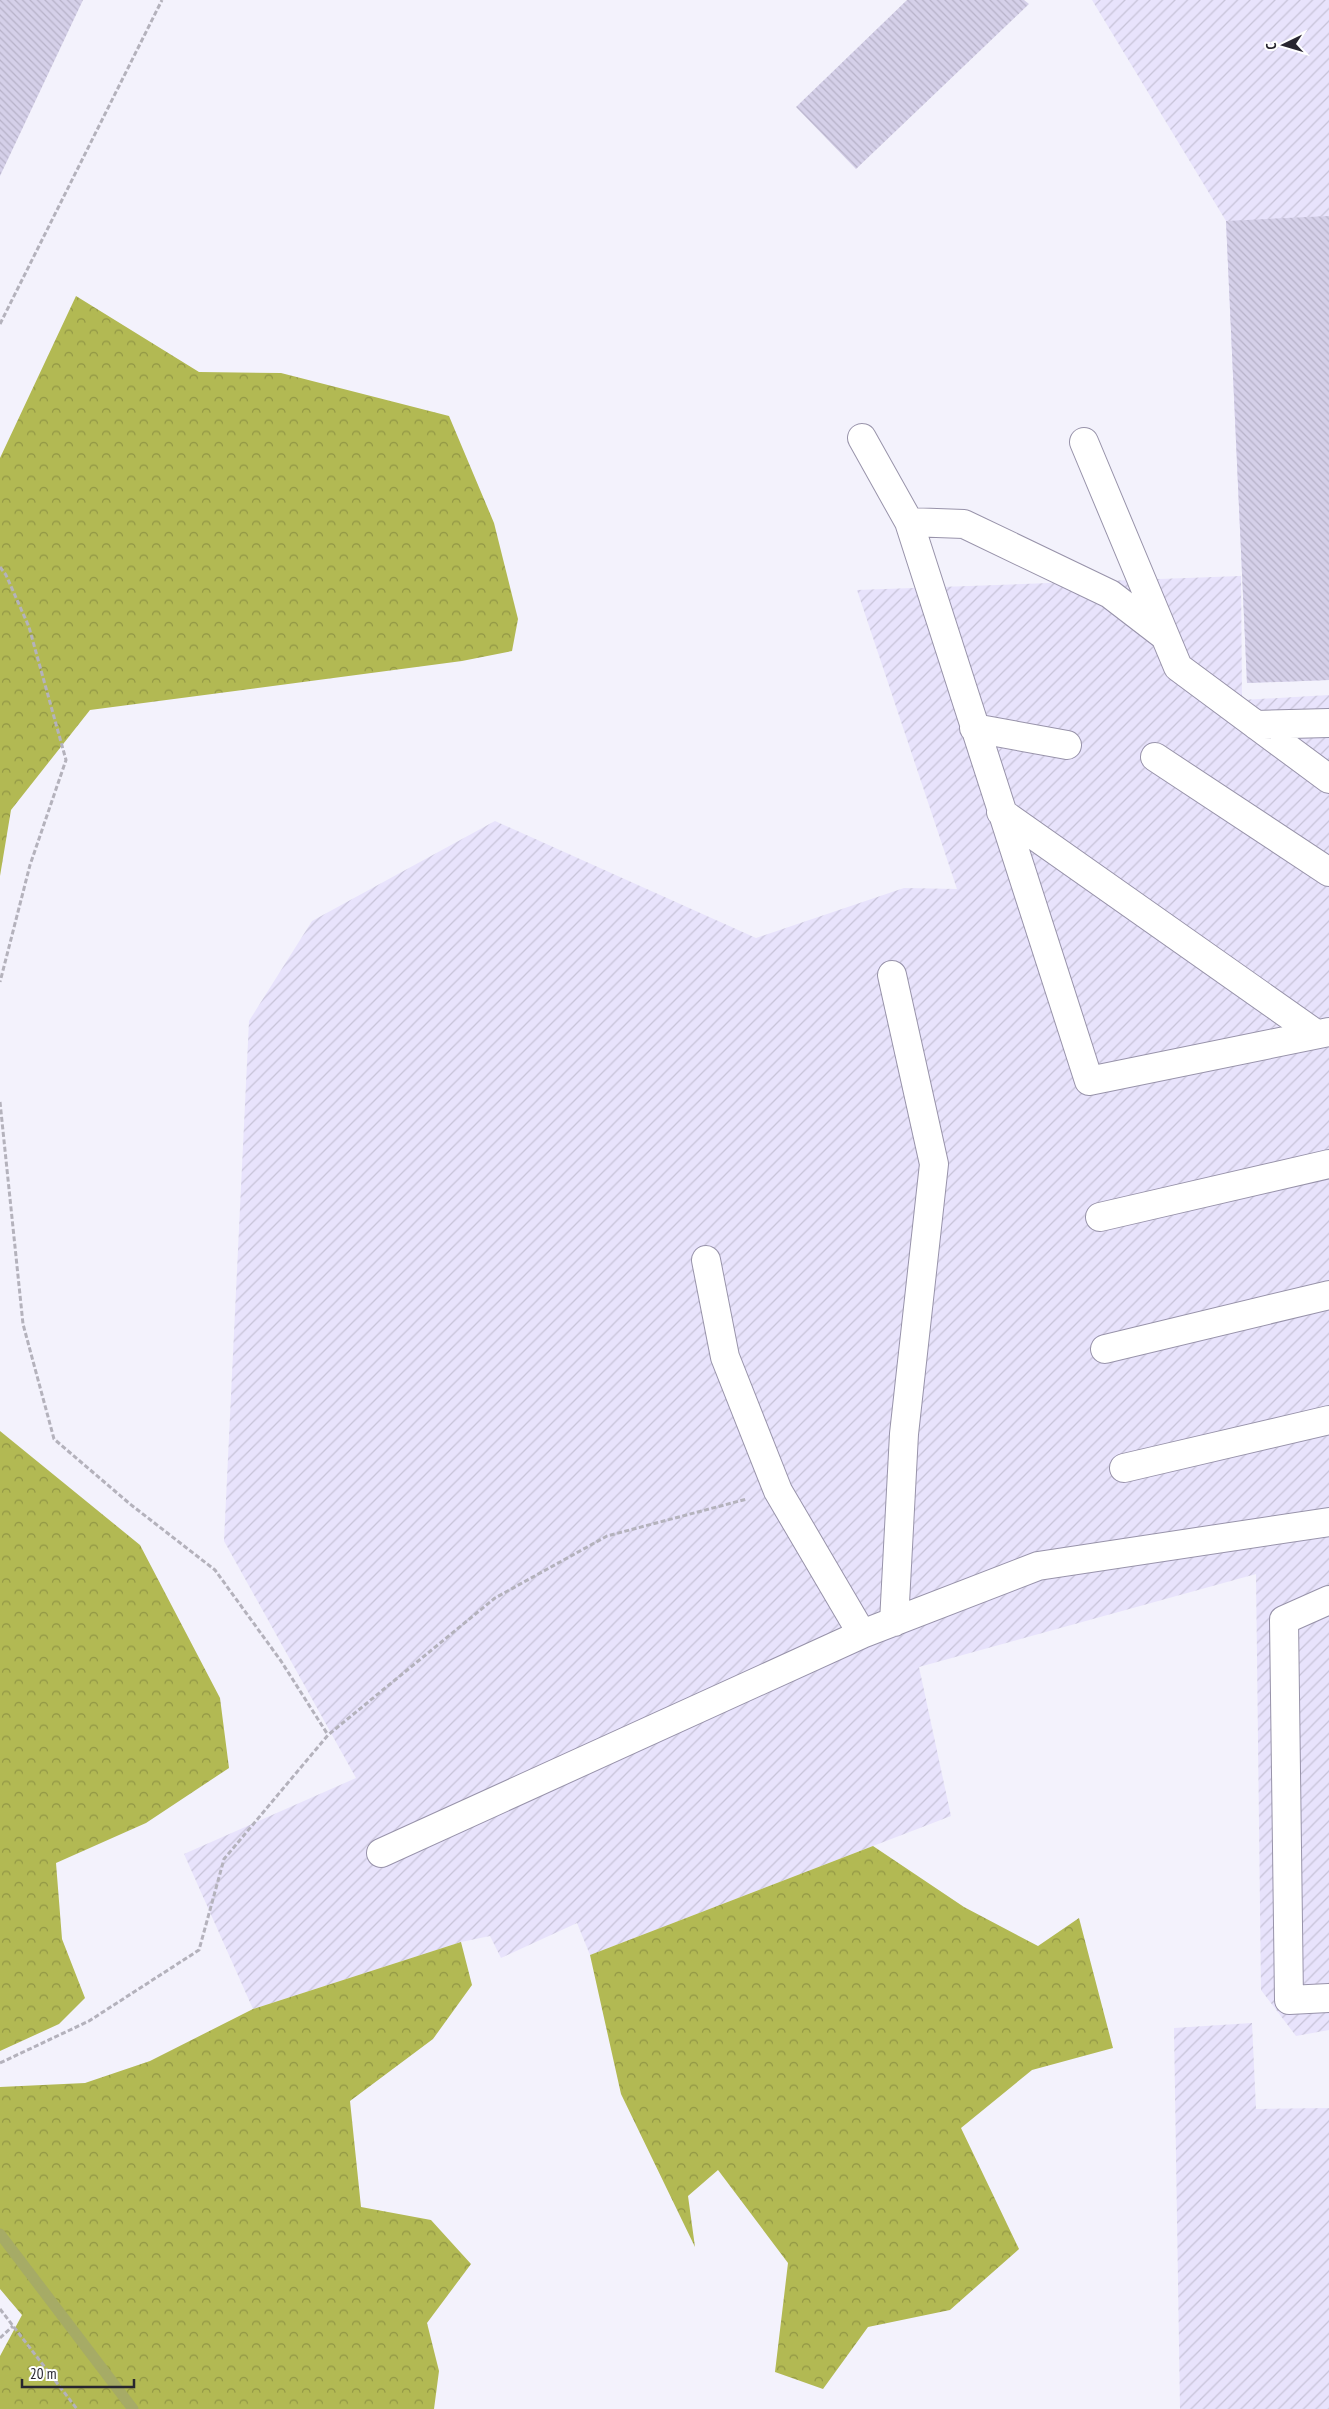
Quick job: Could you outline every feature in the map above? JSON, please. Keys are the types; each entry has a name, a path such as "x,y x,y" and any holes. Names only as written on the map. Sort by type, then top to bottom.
{"lane":[{"path":"862,438 909,522 1089,1081 1322,1033"},
{"path":"1084,442 1178,667 1329,779"},
{"path":"909,522 964,524 1110,594 1164,635"},
{"path":"1256,725 1329,723"},
{"path":"974,728 1067,745"},
{"path":"1155,756 1329,872"},
{"path":"1001,812 1322,1033"},
{"path":"892,975 934,1164 904,1434 894,1622"},
{"path":"1100,1217 1329,1164"},
{"path":"706,1260 725,1357 778,1491 862,1634"},
{"path":"1105,1349 1329,1295"},
{"path":"1124,1468 1329,1420"},
{"path":"381,1853 862,1634 1038,1566 1329,1522"},
{"path":"1329,1600 1284,1620 1288,2000 1329,1998"}],"path":[{"path":"0,324 162,0"},
{"path":"0,567 6,575 29,626 66,760 30,865 0,982"},
{"path":"0,1102 23,1324 54,1439 130,1504 215,1570 280,1661 328,1736"},
{"path":"0,2063 88,2021 199,1950 224,1859 328,1736 495,1598 607,1536 778,1491"},
{"path":"0,2309 77,2409"},
{"path":"0,2338 13,2326"}],"shaded area":[{"path":"1092,0 1329,0 1329,680 1247,683 1226,221"},
{"path":"1241,576 1242,700 1329,695 1329,2030 1296,2036 1261,1990 1256,1574 919,1667 951,1816 590,1955 577,1923 501,1958 490,1936 461,1942 253,2009 184,1854 356,1778 224,1541 249,1021 312,921 495,821 756,938 904,888 957,889 857,590"},
{"path":"1252,2023 1256,2109 1329,2108 1329,2409 1180,2409 1174,2028"}],"green space":[{"path":"76,296 199,372 281,373 449,416 494,523 518,619 512,651 462,661 90,710 11,810 0,876 0,458"},
{"path":"0,1431 140,1545 220,1698 229,1768 146,1823 56,1863 62,1939 85,1998 59,2024 0,2051"},
{"path":"873,1846 964,1907 1038,1946 1079,1918 1113,2048 1032,2070 961,2128 1019,2249 950,2310 868,2327 823,2389 775,2372 788,2263 718,2170 688,2196 695,2247 621,2094 590,1955"},
{"path":"461,1942 472,1985 433,2039 350,2101 361,2207 431,2220 471,2264 427,2323 439,2371 434,2409 0,2409 0,2356 22,2315 0,2289 0,2087 85,2083 150,2061 253,2009"}],"building":[{"path":"0,0 83,0 0,176"},
{"path":"907,0 1024,0 1029,4 856,169 796,107"},
{"path":"1329,216 1329,680 1247,683 1226,221"}],"waterway":[{"path":"0,2234 133,2409"}]}
